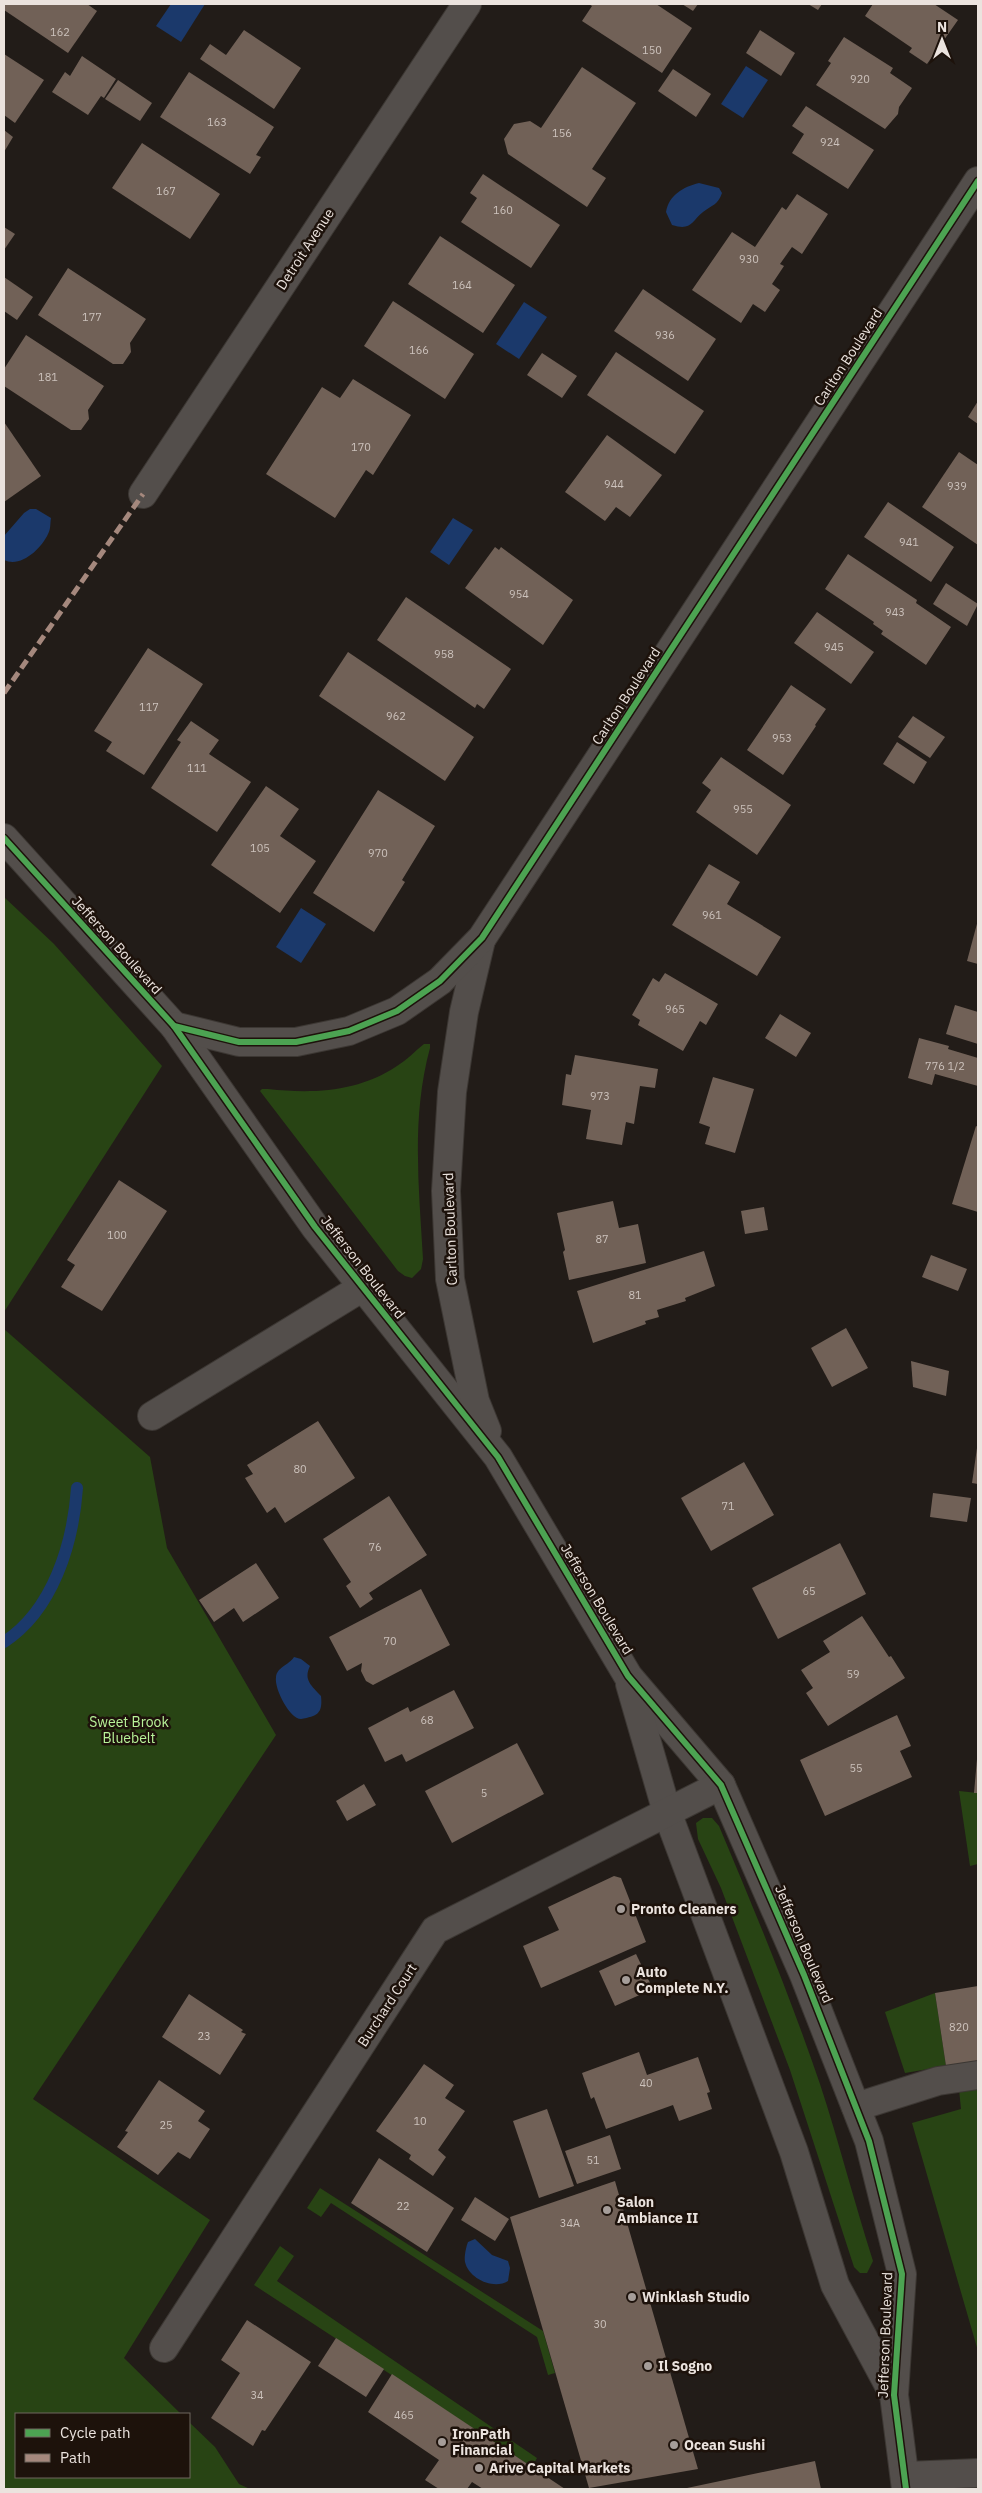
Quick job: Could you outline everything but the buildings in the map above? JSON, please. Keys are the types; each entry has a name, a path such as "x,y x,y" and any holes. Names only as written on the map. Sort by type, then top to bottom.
{"street":[{"name":"Detroit Avenue","path":"143,494 467,4"},
{"name":"Carlton Boulevard","path":"174,1026 239,1042 296,1042 349,1031 397,1011 440,981 482,938 978,181"},
{"name":"Jefferson Boulevard","path":"4,838 174,1026 315,1227 498,1457 628,1676 721,1785 804,1975 869,2141 902,2274 894,2395 906,2483"},
{"name":"Carlton Boulevard","path":"482,938 464,1012 452,1092 446,1191 450,1279 475,1402 498,1457"},
{"path":"152,1416 363,1287"},
{"name":"Jefferson Boulevard","path":"628,1676 667,1812 697,1897 758,2050 788,2134 835,2284 894,2395"},
{"name":"Burchard Court","path":"164,2348 436,1930 721,1785"},
{"path":"856,2107 928,2084 978,2076"},
{"path":"906,2483 978,2473"}],"green space":[{"path":"4,897 54,944 162,1066 4,1312"},
{"path":"424,1044 430,1044 430,1048 424,1074 418,1127 418,1179 423,1259 421,1269 412,1278 398,1271 260,1091 262,1089 318,1091 351,1086 382,1075 401,1064"},
{"name":"Sweet Brook Bluebelt","path":"4,1329 150,1457 167,1548 276,1735 33,2099 210,2220 124,2358 180,2413 15,2413 15,2478 190,2478 190,2423 215,2447 239,2484 250,2489 4,2489"},
{"path":"959,1791 978,1793 978,1864 970,1866"},
{"path":"703,1818 712,1818 719,1826 772,1954 809,2051 873,2261 867,2273 860,2273 854,2267 790,2070 721,1888 698,1839 696,1823"},
{"path":"935,1993 946,2066 905,2073 885,2012"},
{"path":"978,2083 978,2351 912,2123 961,2109 959,2089"},
{"path":"320,2188 543,2331 555,2373 548,2375 537,2337 331,2203 321,2217 307,2208"},
{"path":"280,2246 294,2256 277,2281 537,2458 532,2467 254,2285"}],"water":[{"path":"171,4 205,4 181,42 156,26"},
{"path":"746,66 768,80 743,118 721,104"},
{"path":"699,183 719,188 722,193 719,200 690,225 678,227 672,225 666,212 670,201 682,189"},
{"path":"524,302 547,317 519,359 496,344"},
{"path":"30,509 36,509 51,518 50,528 45,540 30,556 24,559 10,562 4,560 4,536 24,513"},
{"path":"453,518 473,530 449,565 430,552"},
{"path":"301,908 326,924 301,963 276,947"},
{"path":"294,1657 301,1659 310,1666 307,1675 308,1679 321,1696 321,1707 318,1713 301,1719 297,1718 288,1709 280,1696 276,1682 277,1674 281,1668"},
{"path":"475,2239 492,2255 508,2261 510,2268 508,2281 496,2284 489,2283 477,2278 467,2268 465,2262 466,2249 468,2242"}],"waterway":[{"path":"4,1642 36,1612 48,1594 65,1553 71,1531 77,1488"}],"marked path":[{"path":"4,693 143,494"}],"cycle path":[{"path":"174,1026 239,1042 296,1042 349,1031 397,1011 440,981 482,938 978,181"},
{"path":"4,838 174,1026 315,1227 498,1457 628,1676 721,1785 804,1975 869,2141 902,2274 894,2395 906,2489"}],"place":[{"name":"Pronto Cleaners","path":"621,1909"},
{"name":"Auto Complete N.Y.","path":"626,1980"},
{"name":"Salon Ambiance II","path":"607,2210"},
{"name":"Winklash Studio","path":"632,2297"},
{"name":"Il Sogno","path":"648,2366"},
{"name":"IronPath Financial","path":"442,2442"},
{"name":"Ocean Sushi","path":"674,2445"},
{"name":"Arive Capital Markets","path":"479,2468"}]}
